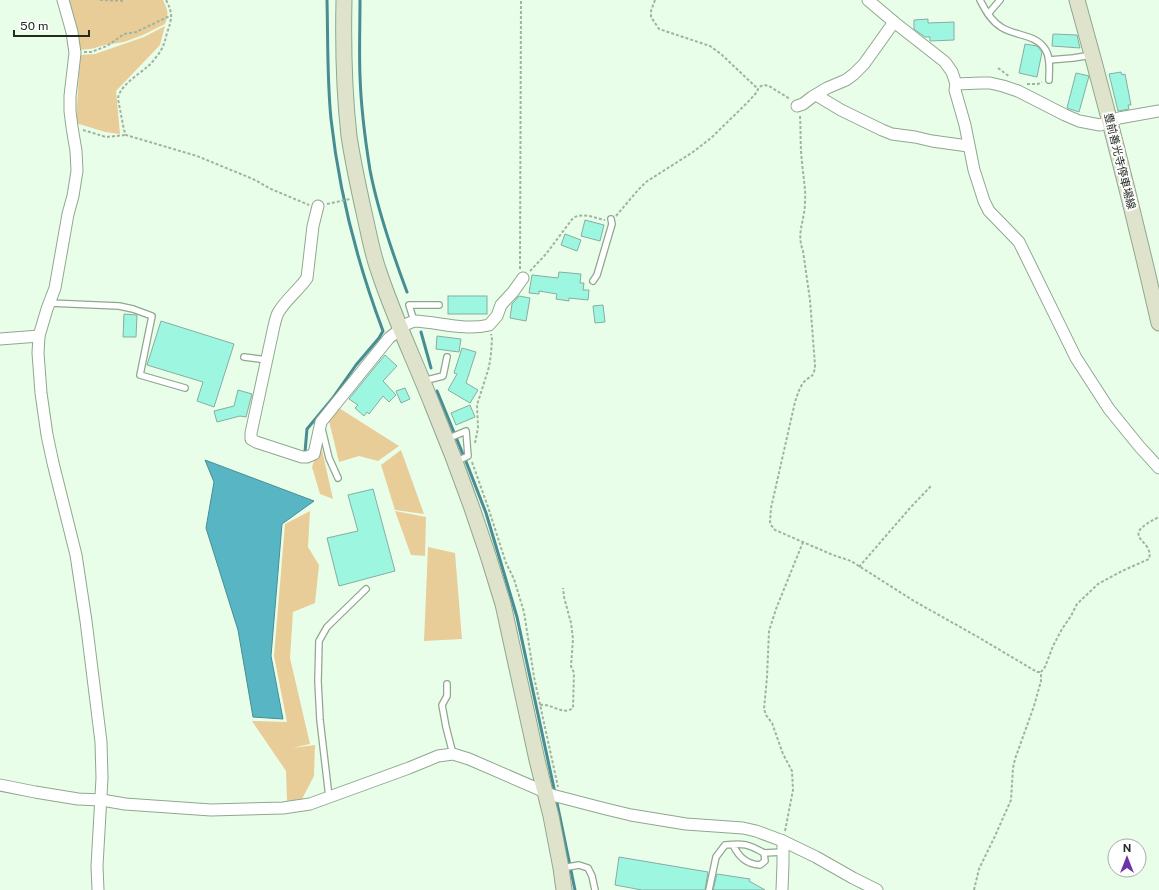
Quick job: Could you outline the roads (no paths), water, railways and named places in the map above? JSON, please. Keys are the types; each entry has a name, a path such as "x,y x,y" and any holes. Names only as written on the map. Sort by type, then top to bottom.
{"street":[{"path":"62,0 72,32 74,53 70,96 72,127 78,171 68,214 55,288 39,336 39,360 41,393 52,463 76,555 101,742 102,800 97,866 98,890"},
{"path":"344,0 346,97 350,137 355,170 371,244 377,268 423,381 462,459 475,514 502,604 552,794 568,867 564,890"},
{"path":"868,0 945,62 952,72 956,84 956,90 974,170 984,201 989,211 1019,242 1076,358 1109,409 1159,468"},
{"name":"豊前善光寺停車場線","path":"1077,0 1110,121 1159,323"},
{"path":"797,106 803,104 827,88 846,80 854,74 864,64 894,22"},
{"path":"956,84 981,83 1003,86 1018,92 1052,110 1079,121 1100,125 1134,115 1159,111"},
{"path":"816,95 840,110 892,134 968,146"},
{"path":"318,206 313,226 306,278 302,285 283,306 278,314 274,326 251,433 252,439 256,442 302,457 314,454 321,422 389,338 401,328 414,321 475,328 489,325 497,316 501,305 523,278"},
{"path":"0,339 39,336"},
{"path":"0,785 78,799 102,800 125,804 211,810 283,808 310,804 410,768 438,756 453,754 552,794 606,809 639,817 686,824 743,828 756,831 783,847 816,857 877,890"},
{"path":"782,890 783,847"}],"lane":[{"path":"980,0 988,14 999,26 1032,38 1041,44 1046,50 1049,60 1049,80"},
{"path":"988,14 1000,0"},
{"path":"1049,60 1092,55"},
{"path":"593,281 597,275 612,224 611,219"},
{"path":"49,303 119,306 152,316 140,375 185,388"},
{"path":"414,321 409,305 439,305"},
{"path":"244,357 267,360"},
{"path":"423,381 443,376 447,357"},
{"path":"321,422 329,458 338,478"},
{"path":"452,437 466,431 462,459"},
{"path":"329,796 320,720 318,681 319,641 327,627 366,589"},
{"path":"447,684 447,696 442,705 453,754"},
{"path":"709,890 716,857 725,846 738,844 751,845 764,853 783,847"},
{"path":"733,845 738,855 752,864 760,865 765,861 764,853"},
{"path":"568,867 579,865 588,868 592,876 595,890"}],"water":[{"path":"205,460 314,501 282,524 271,656 283,719 253,717 238,630 206,528 214,482"}],"waterway":[{"path":"305,452 307,429 332,399 383,331 357,253 344,200 334,146 328,74 327,0"},
{"path":"360,0 361,88 370,170 386,232 407,292"},
{"path":"421,332 431,368"},
{"path":"437,391 486,513 517,617 555,793"},
{"path":"556,798 575,890"}]}
